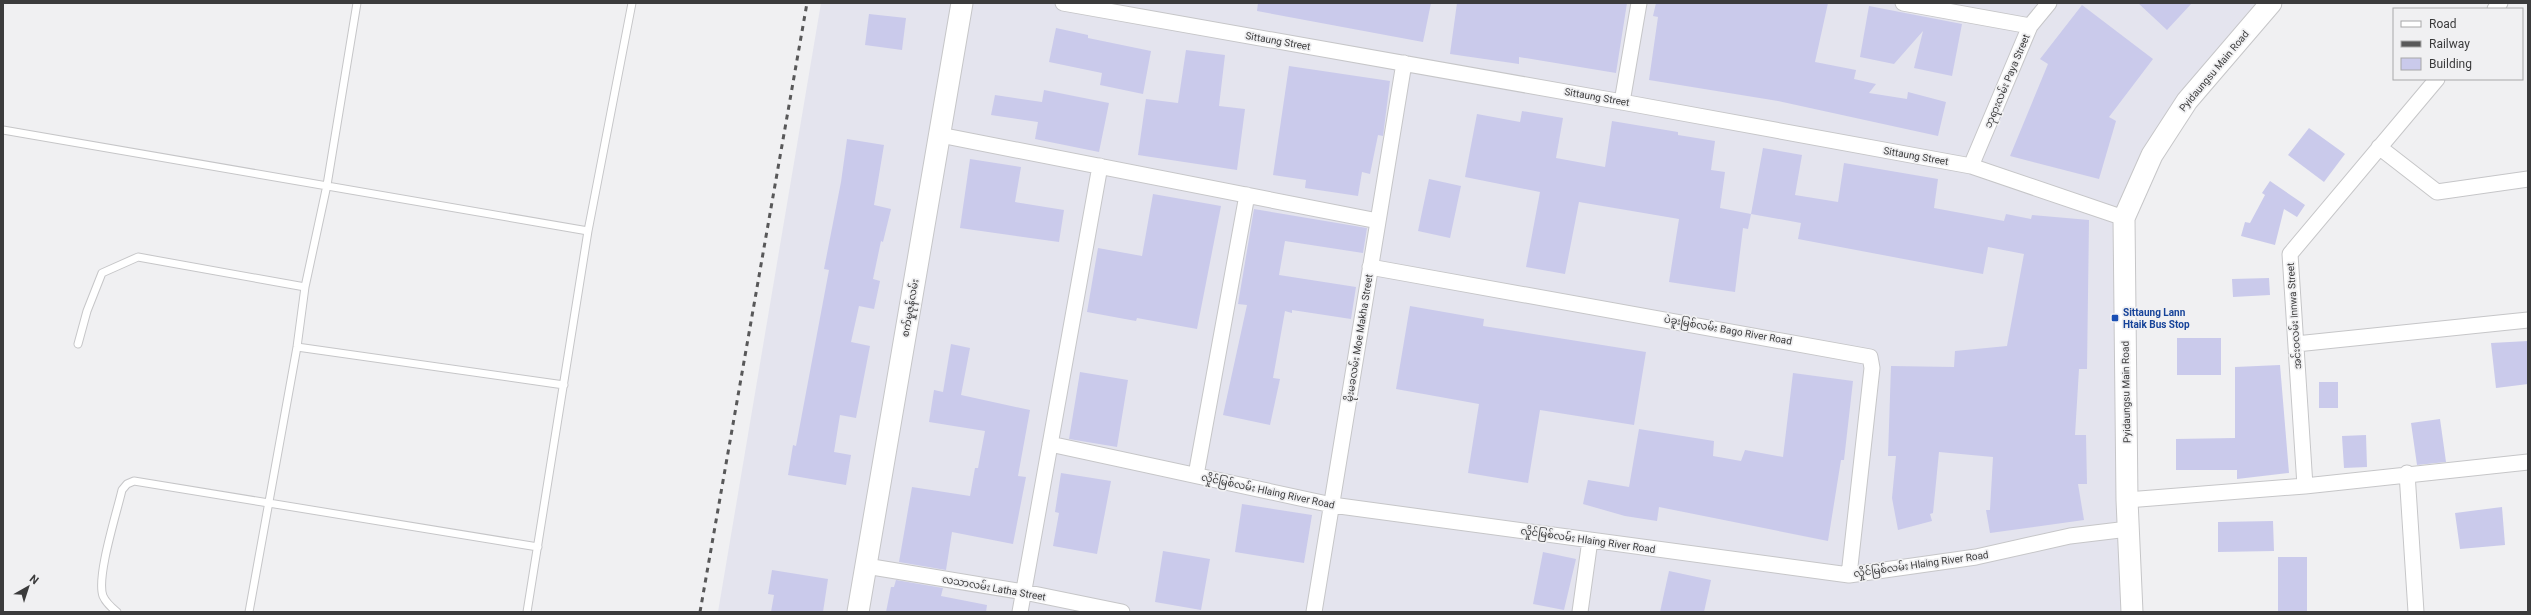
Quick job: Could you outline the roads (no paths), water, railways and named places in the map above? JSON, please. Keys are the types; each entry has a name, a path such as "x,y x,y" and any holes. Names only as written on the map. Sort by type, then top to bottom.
{"main road":[{"name":"စက်မှုဇုန်လမ်း","path":"858,612 962,3"},
{"name":"Pyidaungsu Main Road","path":"2132,612 2127,500 2124,218 2152,155 2187,101 2271,3"}],"street":[{"name":"Sittaung Street","path":"1063,3 1622,102 1971,166 2124,218"},
{"path":"1622,102 1639,3"},
{"name":"ဘုရားလမ်း Paya Street","path":"1903,3 2030,26 1971,166"},
{"path":"2030,26 2049,3"},
{"name":"မိုးမခလမ်း Moe Makha Street","path":"1314,612 1404,63"},
{"name":"အင်းဝလမ်း Innwa Street","path":"2305,486 2290,254 2436,80"},
{"path":"940,135 1378,221"},
{"path":"2379,147 2437,192 2528,179"},
{"path":"1020,612 1100,166"},
{"path":"1196,475 1247,195"},
{"name":"ပဲခူးမြစ်လမ်း Bago River Road","path":"1370,267 1870,357 1872,368 1849,575"},
{"path":"2296,344 2528,320"},
{"name":"လှိုင်မြစ်လမ်း Hlaing River Road","path":"1050,444 1332,505 1849,575 1976,558 2070,536 2128,529"},
{"path":"2127,500 2305,486 2407,473 2528,462"},
{"path":"2407,473 2416,612"},
{"path":"1580,612 1590,540"},
{"name":"လသာလမ်း Latha Street","path":"866,566 1024,592 1122,612"}],"lane":[{"path":"249,612 297,347 305,287 327,185 357,3"},
{"path":"528,612 588,230 632,3"},
{"path":"3,130 588,230"},
{"path":"78,344 87,311 102,273 138,257 305,287"},
{"path":"297,347 564,385"},
{"path":"117,612 109,605 103,595 102,577 122,490 127,484 134,481 538,547"}],"railway":[{"path":"700,612 807,3"}],"place":[{"name":"Sittaung Lann Htaik Bus Stop","path":"2115,318"}]}
